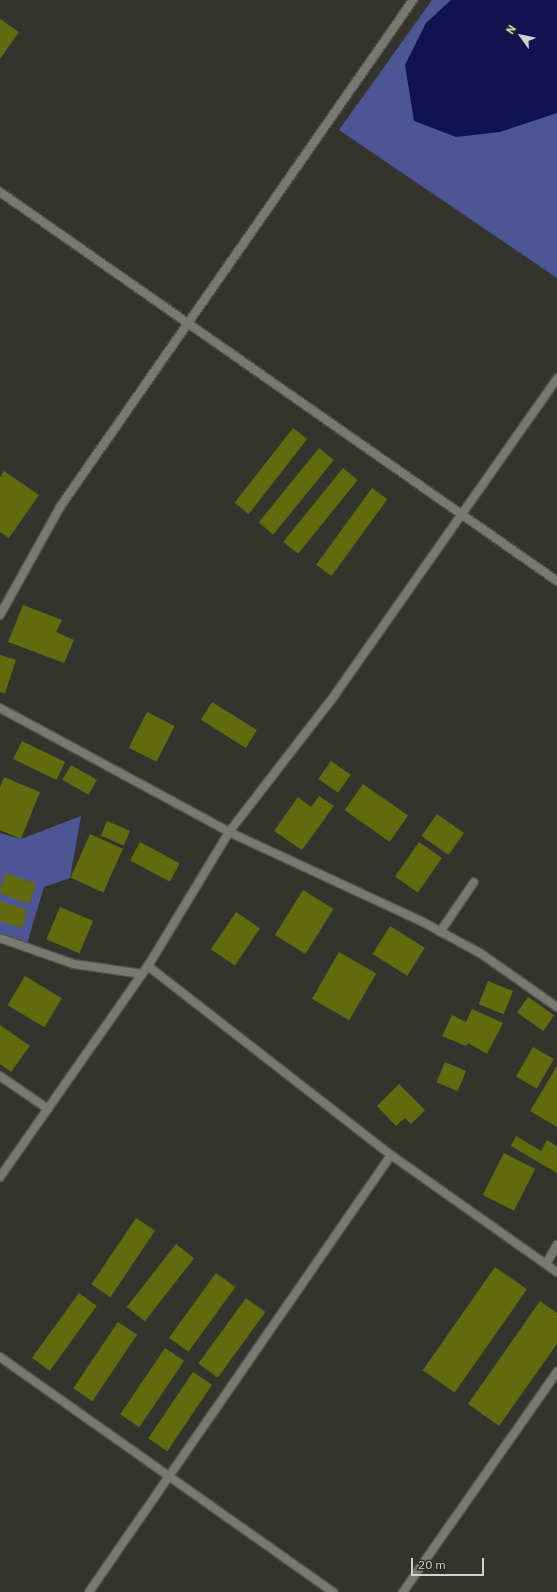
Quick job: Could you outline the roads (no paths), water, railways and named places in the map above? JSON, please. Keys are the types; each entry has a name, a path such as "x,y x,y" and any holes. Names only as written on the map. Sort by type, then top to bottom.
{"street":[{"path":"0,615 60,506 413,0"},
{"path":"0,192 557,581"},
{"path":"0,1176 148,966 229,832 334,696 557,379"},
{"path":"0,708 229,832 440,932 480,953 557,1007"},
{"path":"440,932 474,882"},
{"path":"0,938 74,964 142,974"},
{"path":"148,966 391,1155 557,1272"},
{"path":"0,1076 48,1109"},
{"path":"89,1592 170,1477 391,1155"},
{"path":"546,1264 557,1245"},
{"path":"0,1357 333,1592"},
{"path":"403,1592 557,1372"}]}
